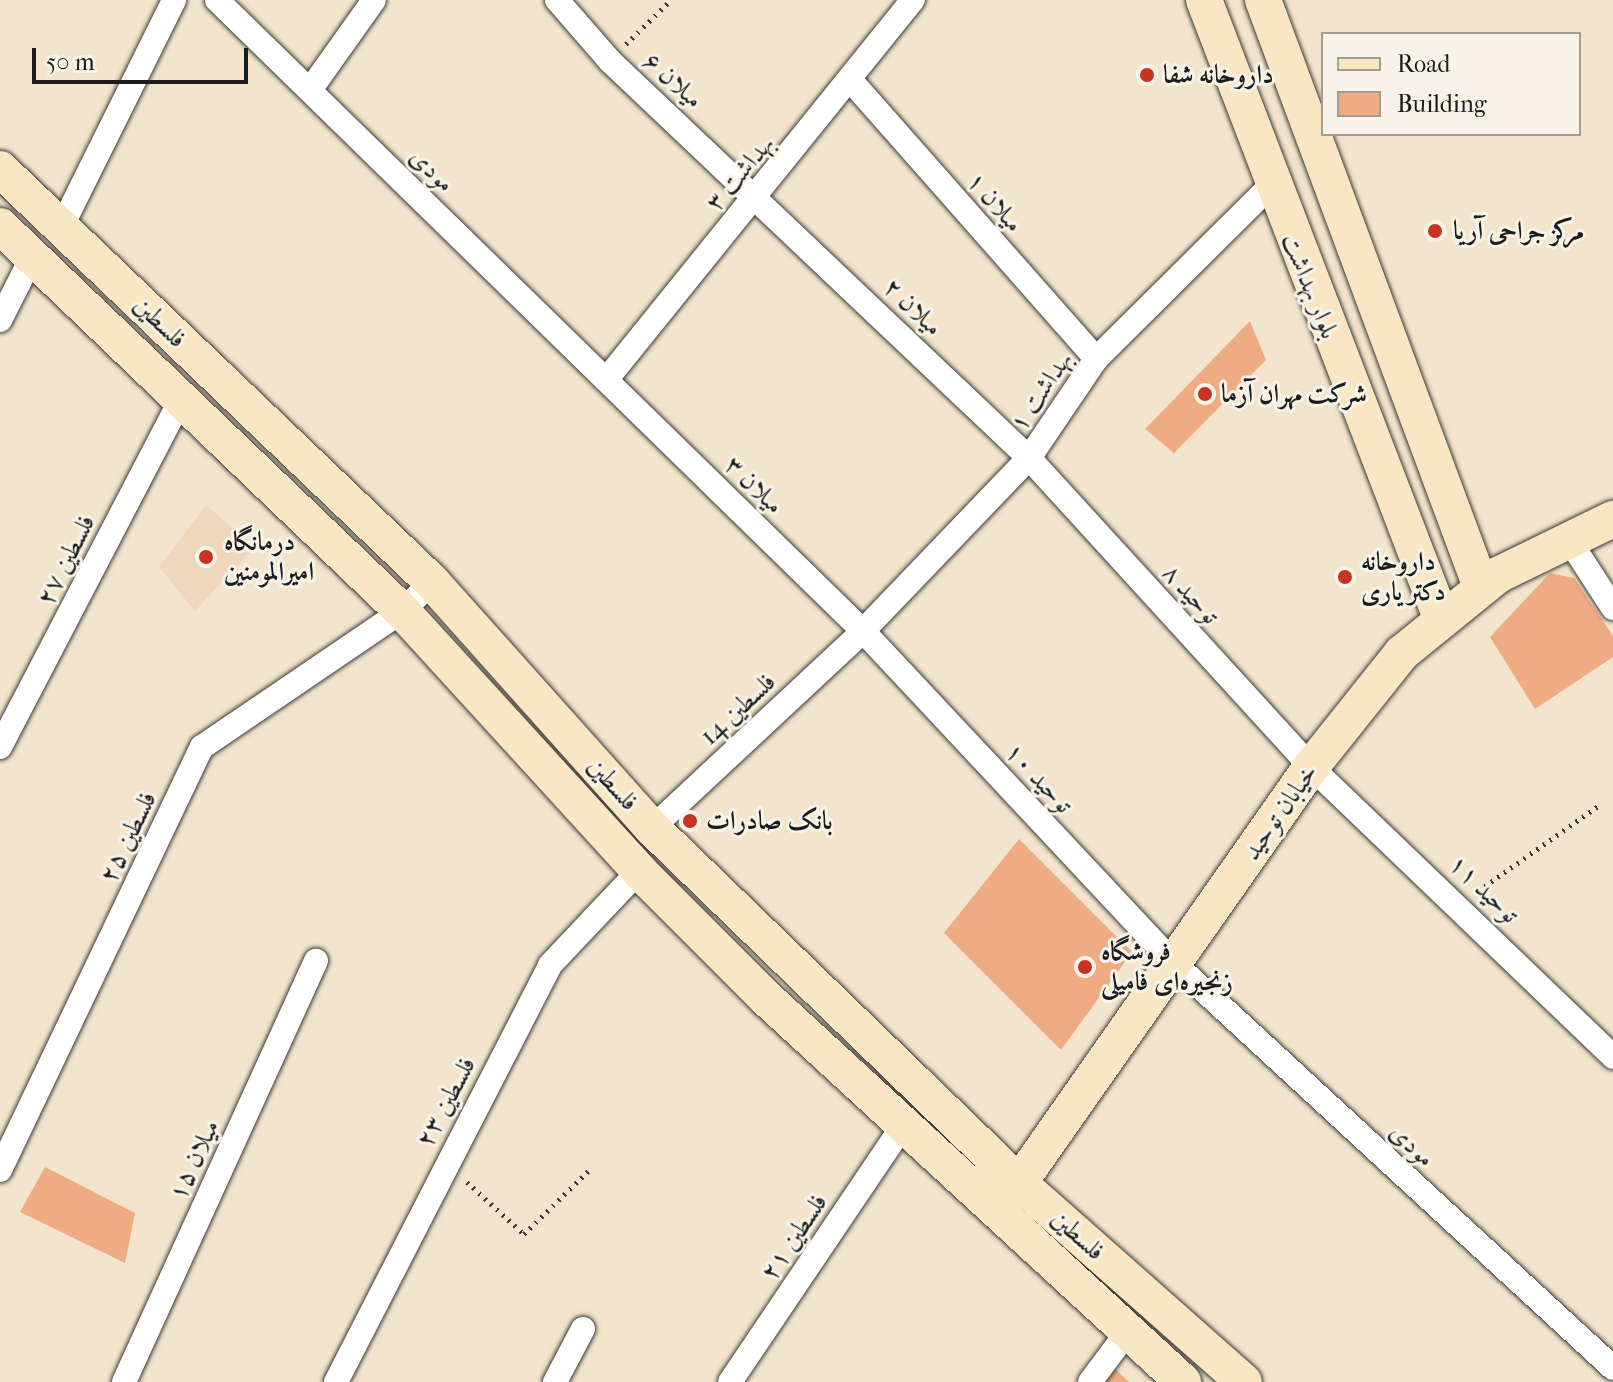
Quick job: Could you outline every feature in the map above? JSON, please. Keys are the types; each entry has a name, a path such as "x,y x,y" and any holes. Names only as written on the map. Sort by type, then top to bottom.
{"street":[{"path":"61,228 174,0"},
{"name":"مودی","path":"217,0 606,380"},
{"path":"310,90 374,0"},
{"name":"میلان ۶","path":"557,0 610,61 758,195"},
{"name":"بهداشت ۳","path":"606,380 853,83 913,0"},
{"name":"بلوار بهداشت","path":"1204,0 1270,186 1440,615"},
{"name":"بلوار بهداشت","path":"1263,0 1481,587"},
{"name":"میلان ۱","path":"853,83 1096,359"},
{"name":"فلسطین","path":"0,169 432,582 652,828 1019,1183 1244,1382"},
{"name":"بهداشت ۱","path":"863,631 1029,458 1096,359 1270,186"},
{"name":"میلان ۲","path":"758,195 1029,458"},
{"name":"فلسطین","path":"0,226 402,611 639,871 766,998 1183,1382"},
{"path":"0,320 32,257"},
{"name":"میلان ۳","path":"606,380 863,631"},
{"name":"فلسطین ۲۷","path":"0,747 181,399"},
{"name":"توحید ۸","path":"1029,458 1311,767"},
{"name":"خیابان توحید","path":"1019,1183 1311,767 1440,615 1481,587 1613,519"},
{"path":"1569,540 1613,608"},
{"name":"فلسطین ۲۵","path":"0,1170 202,747 402,611 432,582"},
{"name":"فلسطین 14","path":"652,828 863,631"},
{"name":"توحید ۱۰","path":"863,631 1174,963"},
{"name":"توحید ۱۱","path":"1311,767 1461,903 1613,1057"},
{"name":"فلسطین ۲۳","path":"336,1382 445,1162 550,965 639,871"},
{"name":"میلان ۱۵","path":"124,1382 316,961"},
{"name":"مودی","path":"1174,963 1613,1368"},
{"path":"766,998 796,967"},
{"name":"فلسطین ۲۱","path":"730,1382 904,1124"},
{"path":"555,1382 583,1329"},
{"path":"1090,1382 1128,1331"}],"path":[{"path":"610,61 671,0"},
{"path":"1461,903 1601,804"},
{"path":"445,1162 524,1234 588,1171"}],"shaded area":[{"name":"درمانگاه امیرالمومنین","path":"206,505 255,547 195,611 159,567"}],"building":[{"name":"شرکت مهران آزما","path":"1250,321 1266,360 1174,453 1145,429"},
{"path":"1550,573 1574,578 1613,636 1613,657 1535,709 1490,637"},
{"path":"1019,839 1132,952 1061,1050 944,933"},
{"path":"45,1167 135,1213 125,1263 20,1212"},
{"path":"1112,1366 1129,1382 1090,1382"}],"place":[{"name":"داروخانه شفا","path":"1147,75"},
{"name":"مرکز جراحی آریا","path":"1435,231"},
{"name":"شرکت مهران آزما","path":"1205,394"},
{"name":"درمانگاه امیرالمومنین","path":"206,557"},
{"name":"داروخانه دکتر یاری","path":"1345,577"},
{"name":"بانک صادرات","path":"690,821"},
{"name":"فروشگاه زنجیره‌ای فامیلی","path":"1085,967"}]}
